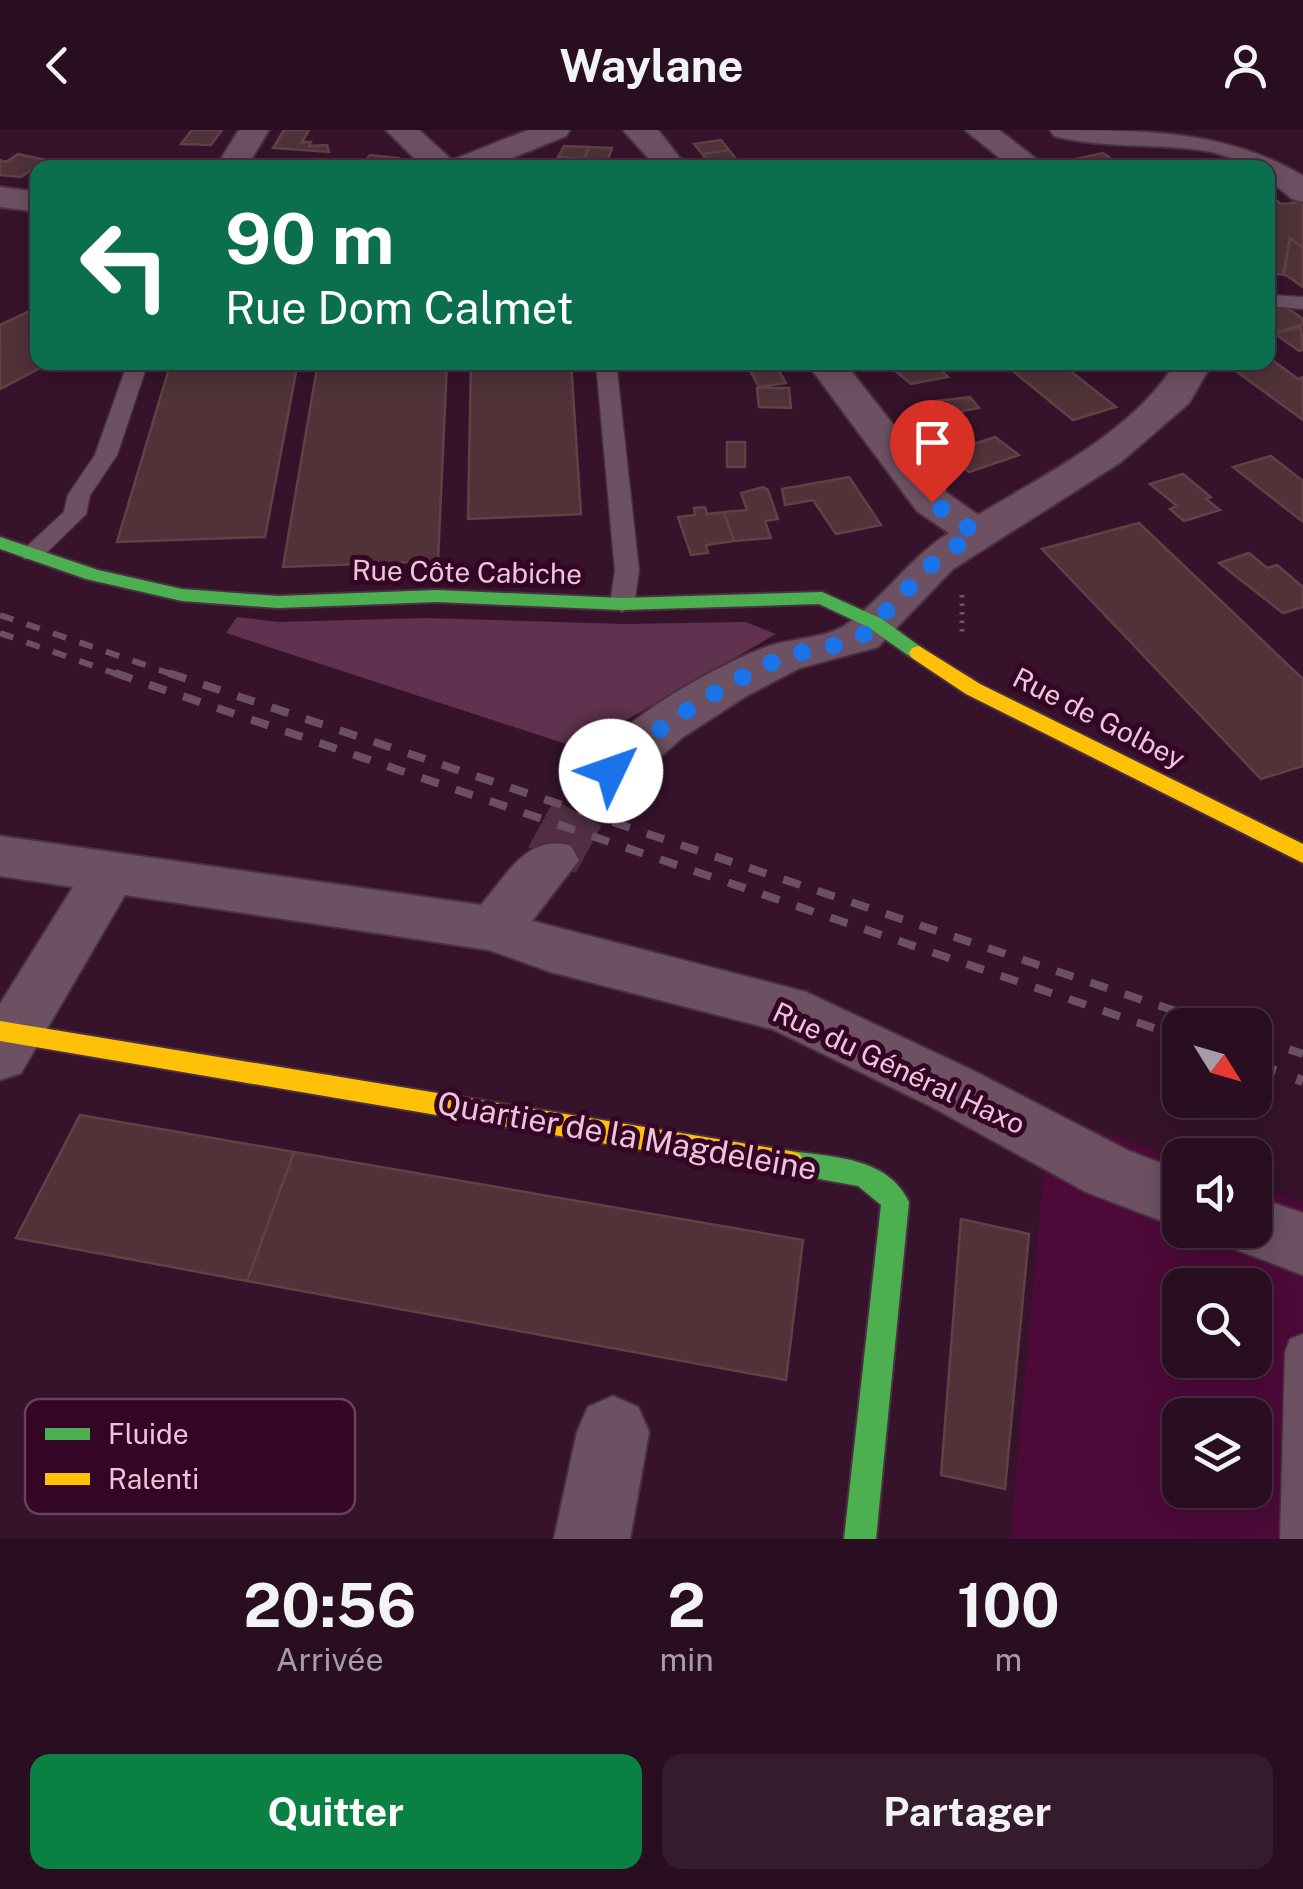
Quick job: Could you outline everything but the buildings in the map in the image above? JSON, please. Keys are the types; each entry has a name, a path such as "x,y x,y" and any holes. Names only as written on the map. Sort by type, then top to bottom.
{"street":[{"path":"235,160 254,130"},
{"path":"402,130 435,160"},
{"path":"478,160 555,130"},
{"path":"638,130 650,138 667,160"},
{"path":"980,130 1021,160"},
{"path":"1064,130 1185,138 1253,154 1261,160"},
{"path":"1275,171 1303,192"},
{"path":"0,197 30,201"},
{"path":"830,370 932,502 976,533"},
{"path":"611,771 659,729 773,662 847,644 875,623 938,558 1107,453 1175,395 1190,370"},
{"name":"Rue Côte Cabiche","path":"0,543 93,575 182,595 278,602 437,596 562,604 822,598 875,623"},
{"name":"Rue de Golbey","path":"875,623 973,689 1303,854"},
{"name":"Rue du Général Haxo","path":"0,856 493,929 550,950 785,1009 953,1089 1108,1172 1162,1192"},
{"path":"493,929 552,860"},
{"name":"Quartier de la Magdeleine","path":"111,872 4,1040 871,1176 888,1186 895,1202 860,1539"},
{"path":"1272,1233 1303,1244"},
{"path":"592,1539 613,1432"}],"lane":[{"path":"1275,302 1303,304"},
{"path":"32,554 76,514 80,495 106,455 135,370"},
{"path":"607,370 627,571 622,604"},
{"path":"1300,1539 1303,1352"}],"path":[{"path":"938,558 965,575 959,620 967,651 984,671 973,689"}],"shaded area":[{"path":"237,617 278,622 426,618 624,624 746,622 776,634 597,737 569,745 226,633"},
{"path":"1049,1113 1162,1154 1162,1248 1272,1248 1272,1192 1303,1203 1303,1539 1010,1539"}],"tunnel":[{"path":"552,860 580,809 611,771"}],"railway":[{"path":"0,615 177,676"},
{"path":"0,633 122,676"},
{"path":"115,673 1162,1031"},
{"path":"169,673 1166,1008"},
{"path":"1272,1044 1303,1054"},
{"path":"1272,1070 1303,1081"}],"traffic: fast":[{"path":"0,543 93,575 182,595 278,602 437,596 622,604 822,598 875,623 919,653"},
{"path":"790,1163 864,1176 887,1191 895,1202 860,1539"}],"traffic: slow":[{"path":"919,653 973,689 1303,854"},
{"path":"0,1031 790,1163"}],"route":[{"path":"611,771 659,729 773,662 847,644 862,636 938,558 976,533 932,502"}]}
